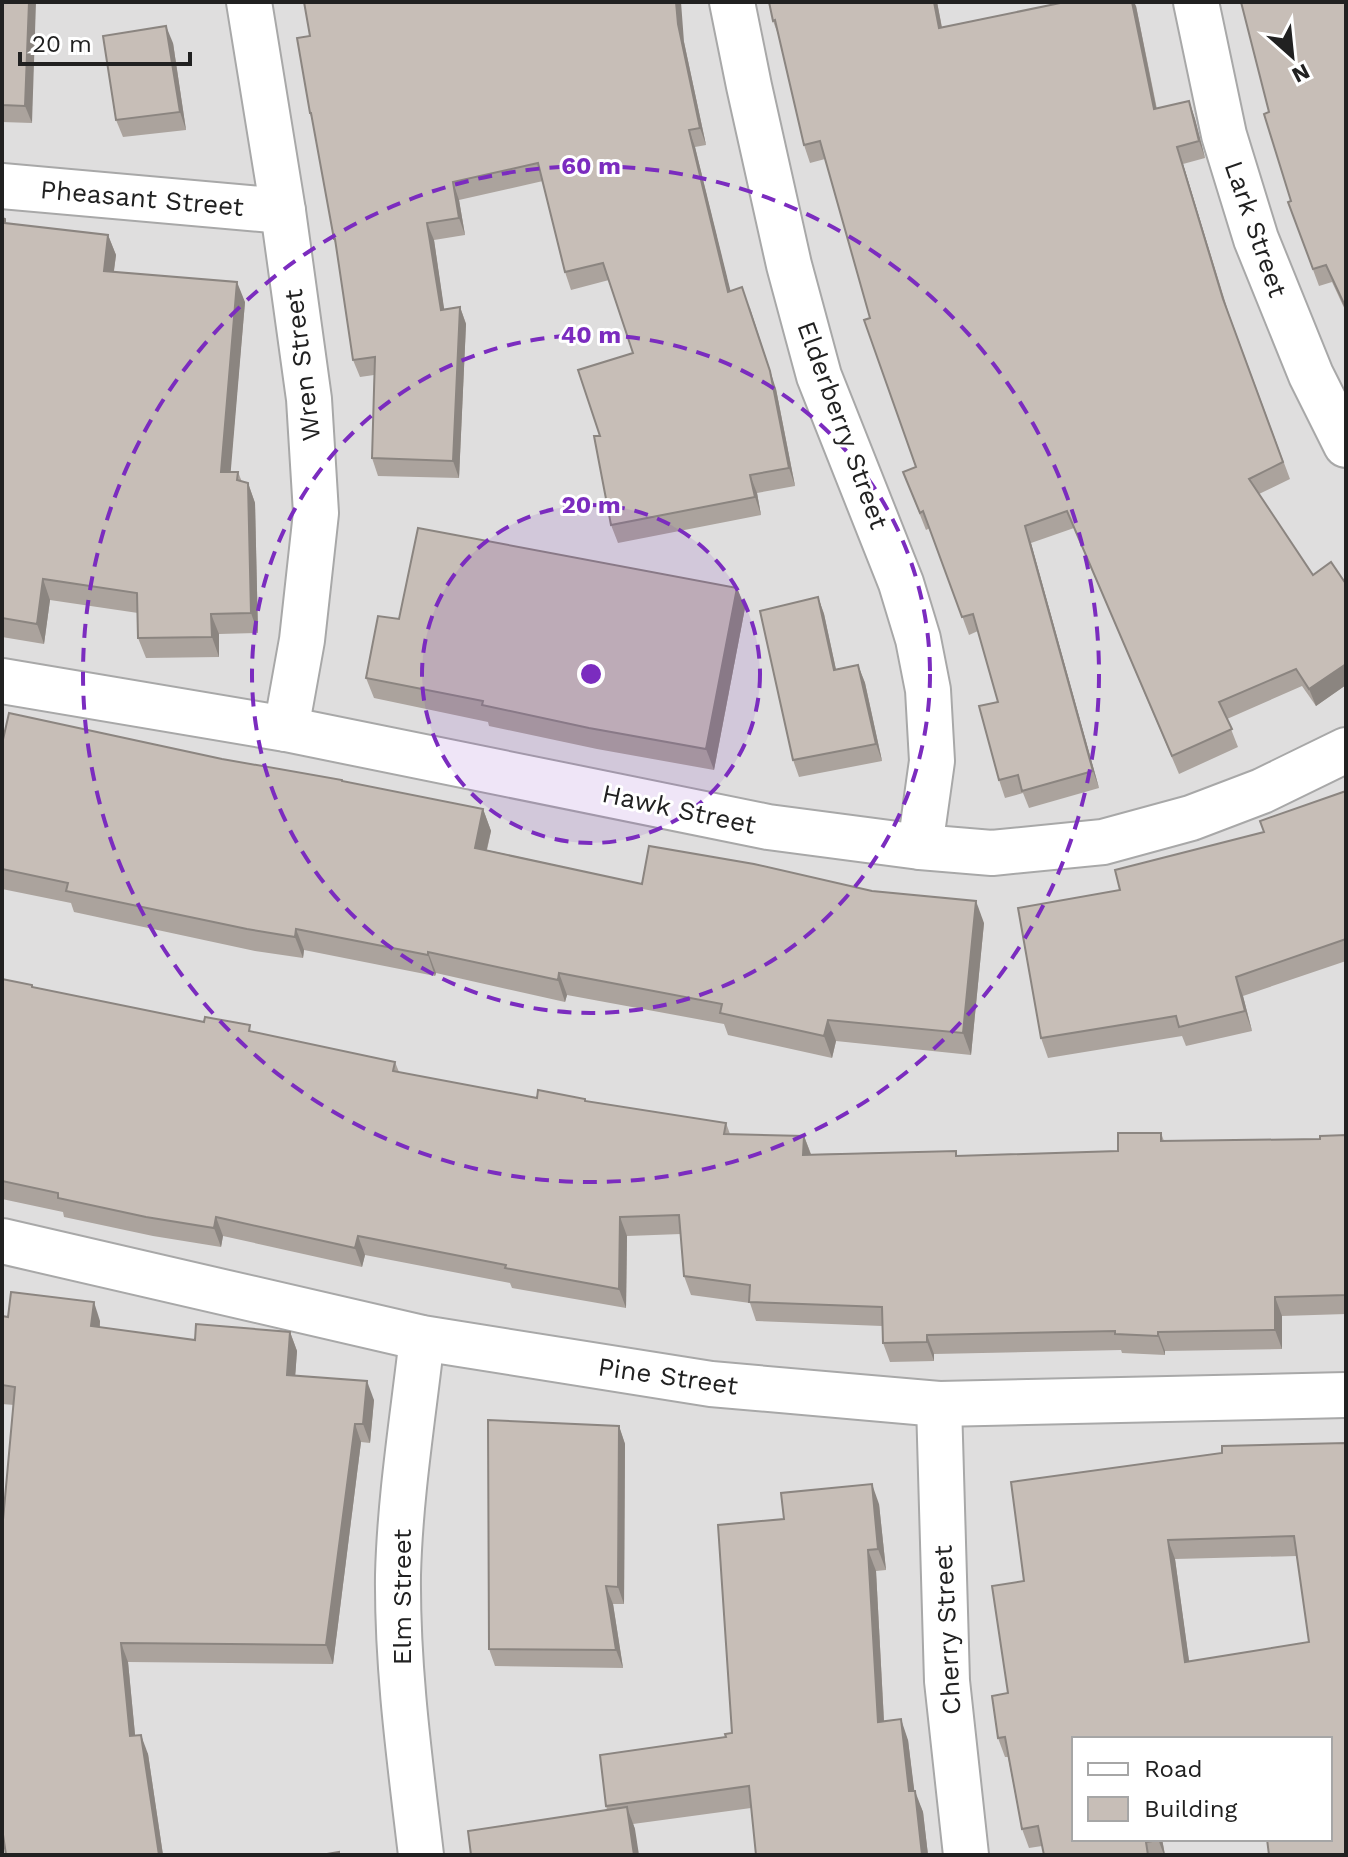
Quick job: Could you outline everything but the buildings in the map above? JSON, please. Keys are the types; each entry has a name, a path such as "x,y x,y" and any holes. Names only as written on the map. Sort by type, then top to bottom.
{"street":[{"name":"Wren Street","path":"249,2 309,399 316,513 302,640 286,729"},
{"name":"Elderberry Street","path":"732,2 789,265 819,376 901,583 918,639 928,690 932,761 920,847"},
{"name":"Lark Street","path":"1196,2 1224,135 1256,239 1311,375 1346,445"},
{"name":"Pheasant Street","path":"2,186 283,211"},
{"name":"Hawk Street","path":"2,681 286,729 768,827 992,853 1103,842 1191,818 1262,791 1346,750"},
{"name":"Pine Street","path":"2,1241 422,1338 711,1384 939,1404 1346,1395"},
{"name":"Elm Street","path":"421,1855 402,1688 398,1575 403,1493 422,1338"},
{"name":"Cherry Street","path":"939,1404 947,1681 966,1855"}],"shaded area":[{"path":"2,2 1346,2 1346,1855 2,1855"}]}
